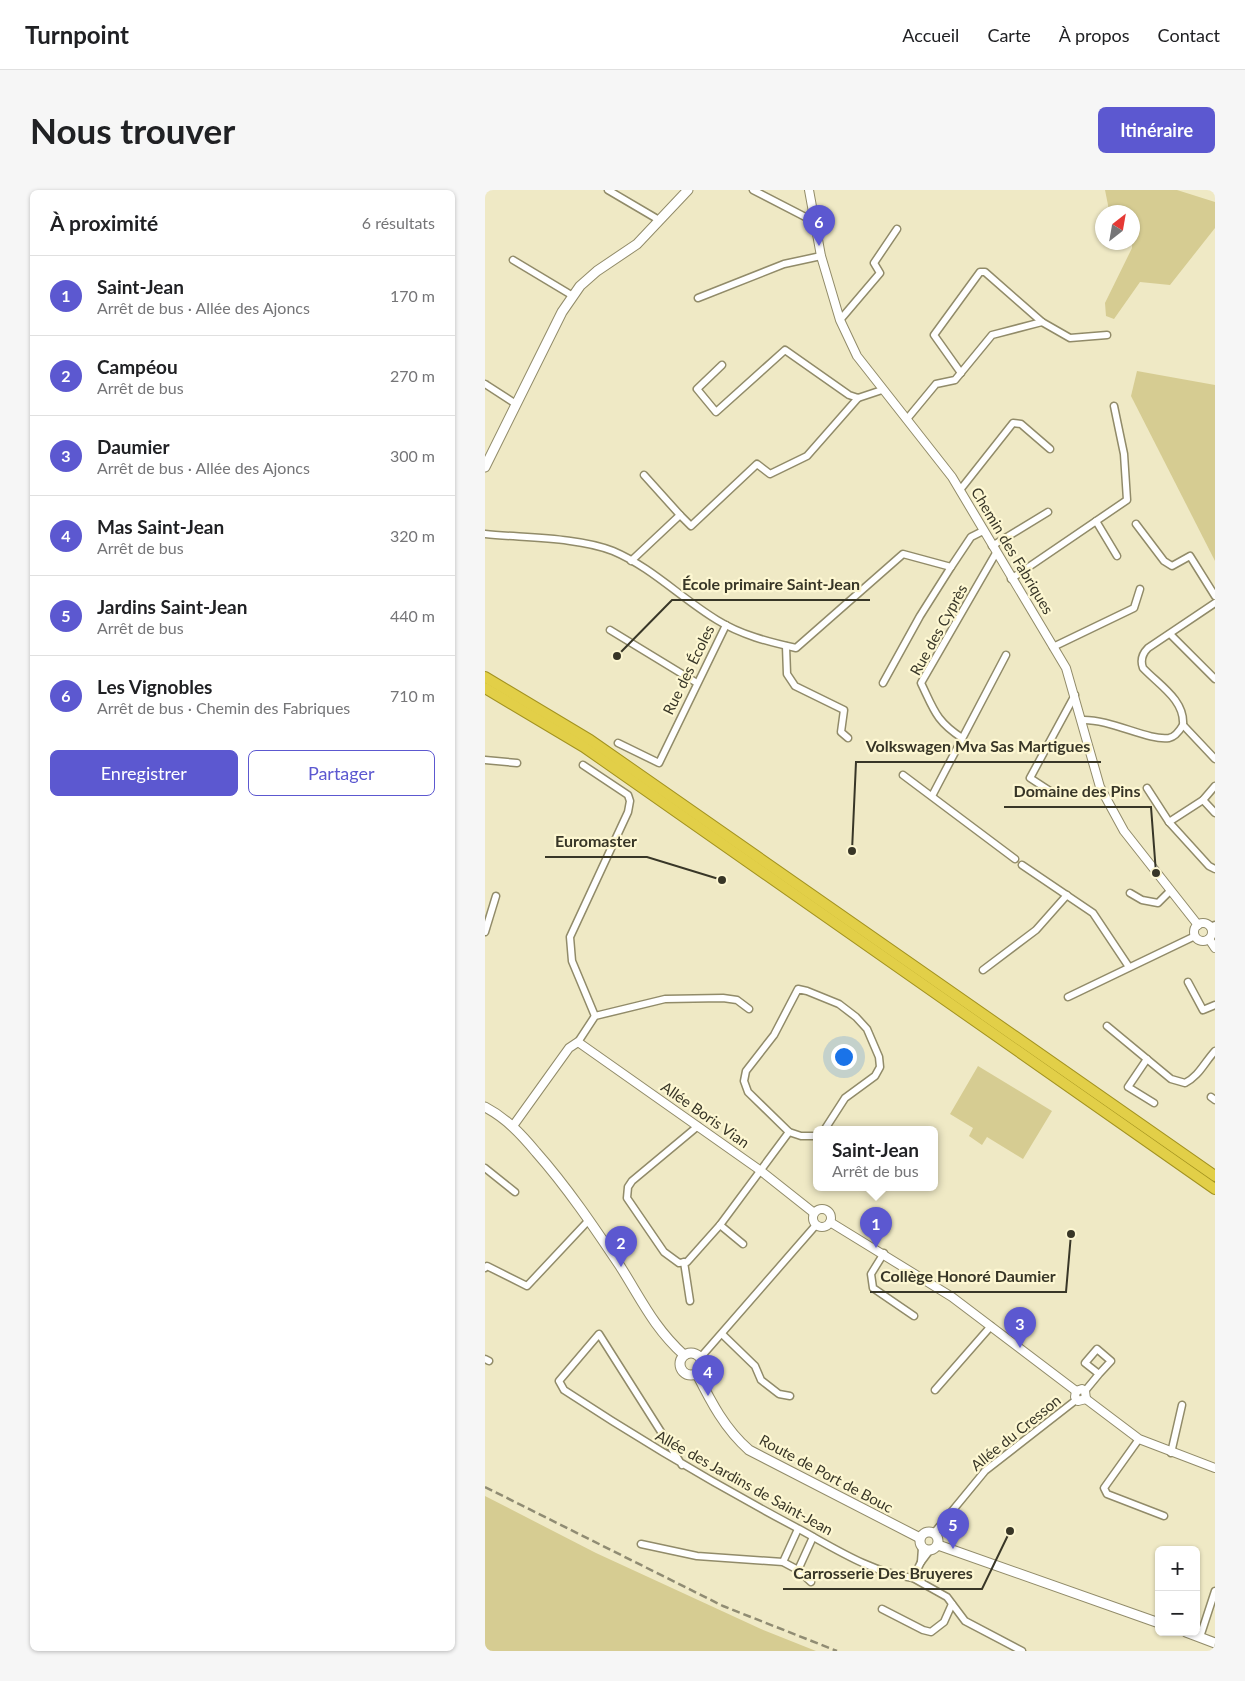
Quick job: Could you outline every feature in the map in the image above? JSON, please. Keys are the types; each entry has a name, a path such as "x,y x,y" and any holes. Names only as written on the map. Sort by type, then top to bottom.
{"highway":[{"path":"485,670 1215,1176"},
{"path":"485,677 551,715"},
{"path":"485,688 584,747 1215,1188"}],"main road":[{"path":"486,463 562,312 580,286 597,271 637,244 688,190"},
{"path":"485,1107 513,1126 559,1178 665,1338 685,1355"},
{"path":"691,1353 700,1358 702,1365 697,1374 687,1375 681,1371 680,1360 685,1355 691,1353"},
{"name":"Route de Port de Bouc","path":"697,1374 708,1396 733,1436 749,1450 920,1538"},
{"path":"930,1548 938,1538 934,1533 925,1532 920,1538 930,1548 1155,1622"},
{"path":"1200,1637 1215,1643"}],"street":[{"path":"608,190 659,220"},
{"path":"753,190 815,222"},
{"name":"Chemin des Fabriques","path":"809,190 821,256 840,320 857,356 882,390 939,458 1067,668 1100,787 1124,830 1170,892 1198,925"},
{"path":"840,320 880,273 874,263 897,229"},
{"path":"698,298 784,264 821,256"},
{"path":"513,260 573,296"},
{"path":"961,373 934,335 980,272 985,272 1042,322 1070,338 1107,336"},
{"path":"907,419 935,384 955,380 992,335 1042,322"},
{"path":"722,365 697,389 716,412 785,350 857,398"},
{"path":"485,384 516,404"},
{"path":"644,475 691,526 757,464 770,474 807,456 857,398 882,390"},
{"path":"1011,579 1127,500 1124,454 1114,406"},
{"path":"959,490 1013,423 1021,424 1050,449"},
{"path":"994,549 1048,512"},
{"path":"631,561 680,515"},
{"path":"1096,521 1117,556"},
{"path":"1137,524 1164,561 1172,566 1190,556 1215,596"},
{"path":"883,683 920,616 951,567 971,538 983,531"},
{"name":"Rue des Écoles","path":"485,534 589,544 613,551 726,625 659,763 618,743"},
{"name":"Rue des Cyprès","path":"963,738 945,727 935,714 921,683 994,549"},
{"path":"726,625 764,641 795,648 903,554 951,567"},
{"path":"1053,647 1134,608 1140,589"},
{"path":"1214,605 1148,648 1143,654 1141,663 1143,668 1174,698 1181,709 1183,725 1215,759"},
{"path":"609,630 697,683"},
{"path":"1170,634 1215,679"},
{"path":"787,646 787,674 795,686 844,710 841,732 848,738"},
{"path":"932,796 1006,655"},
{"path":"1050,791 1030,778 1075,695"},
{"path":"1082,720 1105,722 1160,738 1171,738 1183,725"},
{"path":"485,760 517,763"},
{"path":"583,765 628,795 630,801 628,812 570,937 572,961 595,1016"},
{"path":"903,775 1015,859"},
{"path":"1169,822 1203,800 1215,786"},
{"path":"1147,788 1169,822 1209,866 1215,869"},
{"path":"1203,800 1215,813"},
{"path":"1022,865 1093,913 1129,967"},
{"path":"1130,893 1142,900 1158,903 1170,892"},
{"path":"983,970 1036,930 1067,895"},
{"path":"485,932 496,896"},
{"path":"1203,923 1213,926 1209,939 1201,941 1195,936 1195,929 1198,925 1203,923"},
{"path":"1068,997 1195,936"},
{"path":"1209,939 1215,948"},
{"path":"1188,982 1203,1010 1215,1005"},
{"path":"813,1136 801,1136 789,1132 748,1092 744,1081 746,1071 774,1035 798,989 807,990 839,1004 857,1017 867,1029 879,1057 880,1067 875,1076 845,1098 827,1126"},
{"path":"513,1126 569,1048 578,1042 595,1016 665,999 723,998 737,1000 749,1009"},
{"path":"1107,1026 1171,1079 1185,1083 1196,1077 1215,1051"},
{"name":"Allée Boris Vian","path":"578,1042 698,1126 815,1213"},
{"path":"1147,1059 1129,1086 1153,1103"},
{"path":"698,1126 631,1181 628,1187 627,1198 664,1252 671,1259 679,1263 687,1262 720,1225 789,1132"},
{"path":"485,1168 515,1192"},
{"path":"821,1208 827,1210 831,1214 830,1222 825,1226 816,1225 813,1220 815,1213 821,1208"},
{"path":"486,1266 527,1286 588,1221"},
{"path":"830,1222 884,1253 952,1297 991,1326 1081,1402 1099,1374"},
{"path":"720,1225 743,1244"},
{"path":"700,1358 816,1225"},
{"path":"884,1253 871,1274 873,1288 914,1316"},
{"path":"684,1262 691,1301"},
{"path":"935,1390 991,1326"},
{"name":"Allée des Jardins de Saint-Jean","path":"682,1464 599,1334 559,1381 564,1390 682,1464 798,1529 893,1575 913,1578 947,1597 965,1621 1022,1651"},
{"path":"722,1334 755,1366 761,1380 779,1394 790,1396"},
{"path":"1076,1396 1079,1389 1139,1440 1215,1468"},
{"name":"Allée du Cresson","path":"934,1533 985,1471 1076,1396"},
{"path":"1171,1453 1182,1405"},
{"path":"1139,1440 1104,1488 1107,1494 1164,1516"},
{"path":"783,1562 798,1529"},
{"path":"798,1570 813,1537"},
{"path":"641,1544 697,1556 783,1562 798,1570 811,1582"},
{"path":"913,1578 930,1548"},
{"path":"1200,1637 1215,1591"},
{"path":"883,1609 923,1630 931,1632 944,1622 952,1604"}],"shaded area":[{"path":"1105,190 1177,190 1215,202 1215,228 1170,285 1140,282 1114,319 1106,316 1105,303 1131,250 1140,250 1140,205 1108,205"},
{"path":"1137,371 1215,385 1215,561 1131,396"},
{"path":"978,1066 1052,1111 1023,1159 987,1137 982,1145 969,1136 973,1128 950,1114"},
{"path":"485,1496 596,1553 761,1629 816,1651 485,1651"}],"railway":[{"path":"485,1487 723,1606 837,1651"}],"place":[{"name":"Les Vignobles","path":"819,246"},
{"name":"École primaire Saint-Jean","path":"617,656"},
{"name":"Volkswagen Mva Sas Martigues","path":"852,851"},
{"name":"Domaine des Pins","path":"1156,873"},
{"name":"Euromaster","path":"722,880"},
{"name":"Collège Honoré Daumier","path":"1071,1234"},
{"name":"Saint-Jean","path":"876,1248"},
{"name":"Campéou","path":"621,1267"},
{"name":"Daumier","path":"1020,1348"},
{"name":"Mas Saint-Jean","path":"708,1396"},
{"name":"Carrosserie Des Bruyeres","path":"1010,1531"},
{"name":"Jardins Saint-Jean","path":"953,1549"}]}
